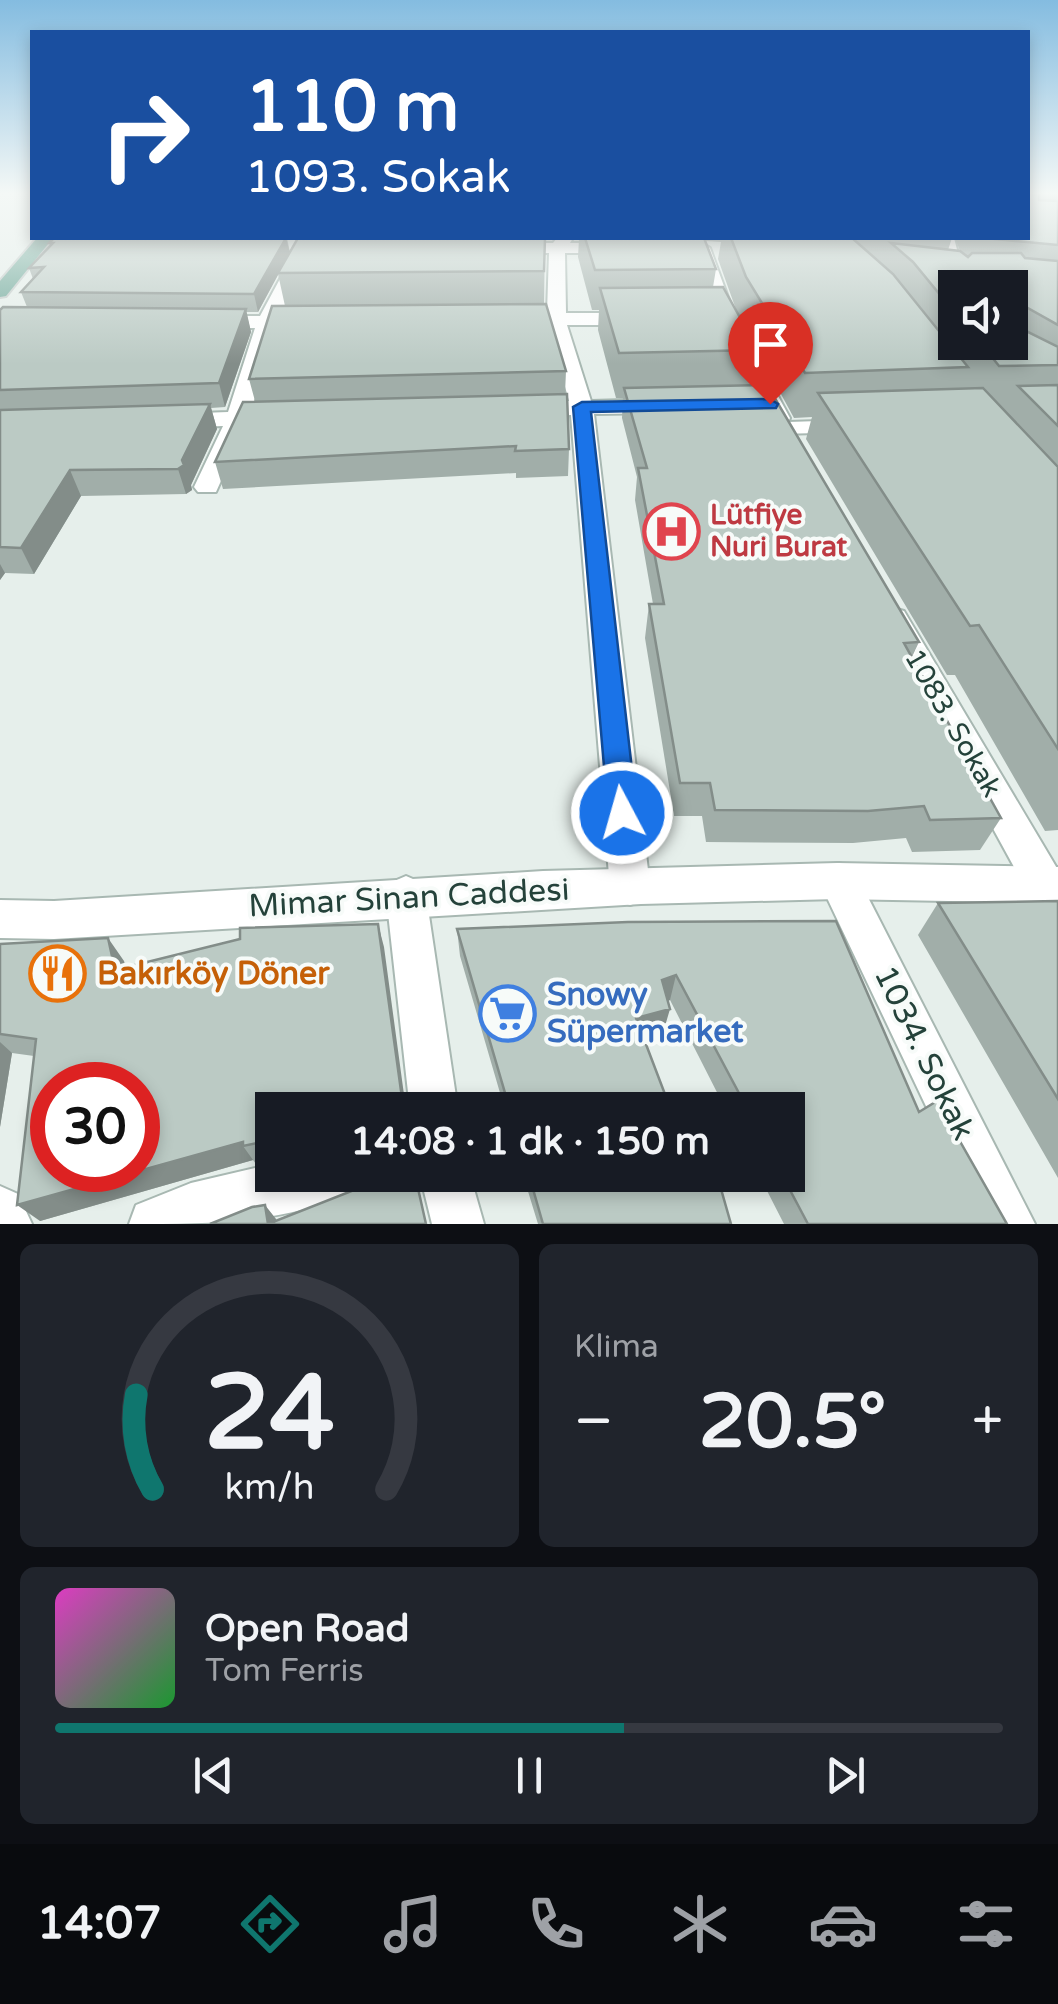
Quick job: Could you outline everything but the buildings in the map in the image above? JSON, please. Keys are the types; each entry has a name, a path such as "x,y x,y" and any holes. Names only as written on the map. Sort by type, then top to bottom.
{"main road":[{"path":"0,292 35,249"}],"street":[{"path":"207,487 237,420 266,322 301,249"},
{"path":"561,249 556,319 582,407 630,887"},
{"path":"703,249 717,319 769,413 805,463"},
{"path":"498,320 651,319"},
{"path":"192,322 324,322"},
{"path":"507,410 695,406"},
{"path":"769,413 880,426"},
{"path":"158,421 302,417"},
{"name":"1083. Sokak","path":"882,598 1052,885"},
{"name":"Mimar Sinan Caddesi","path":"0,919 54,920 406,895 630,887 839,882 1052,885"},
{"name":"1034. Sokak","path":"839,882 1009,1224"},
{"path":"406,895 432,1092"},
{"path":"154,1224 191,1208 261,1192"},
{"path":"450,1192 458,1224"},
{"path":"0,1212 6,1224"}],"place":[{"name":"Lütfiye Nuri Burat","path":"671,531"},
{"name":"Bakırköy Döner","path":"58,974"},
{"name":"Snowy Süpermarket","path":"508,1013"}],"route":[{"path":"622,813 582,407 770,404"}]}
